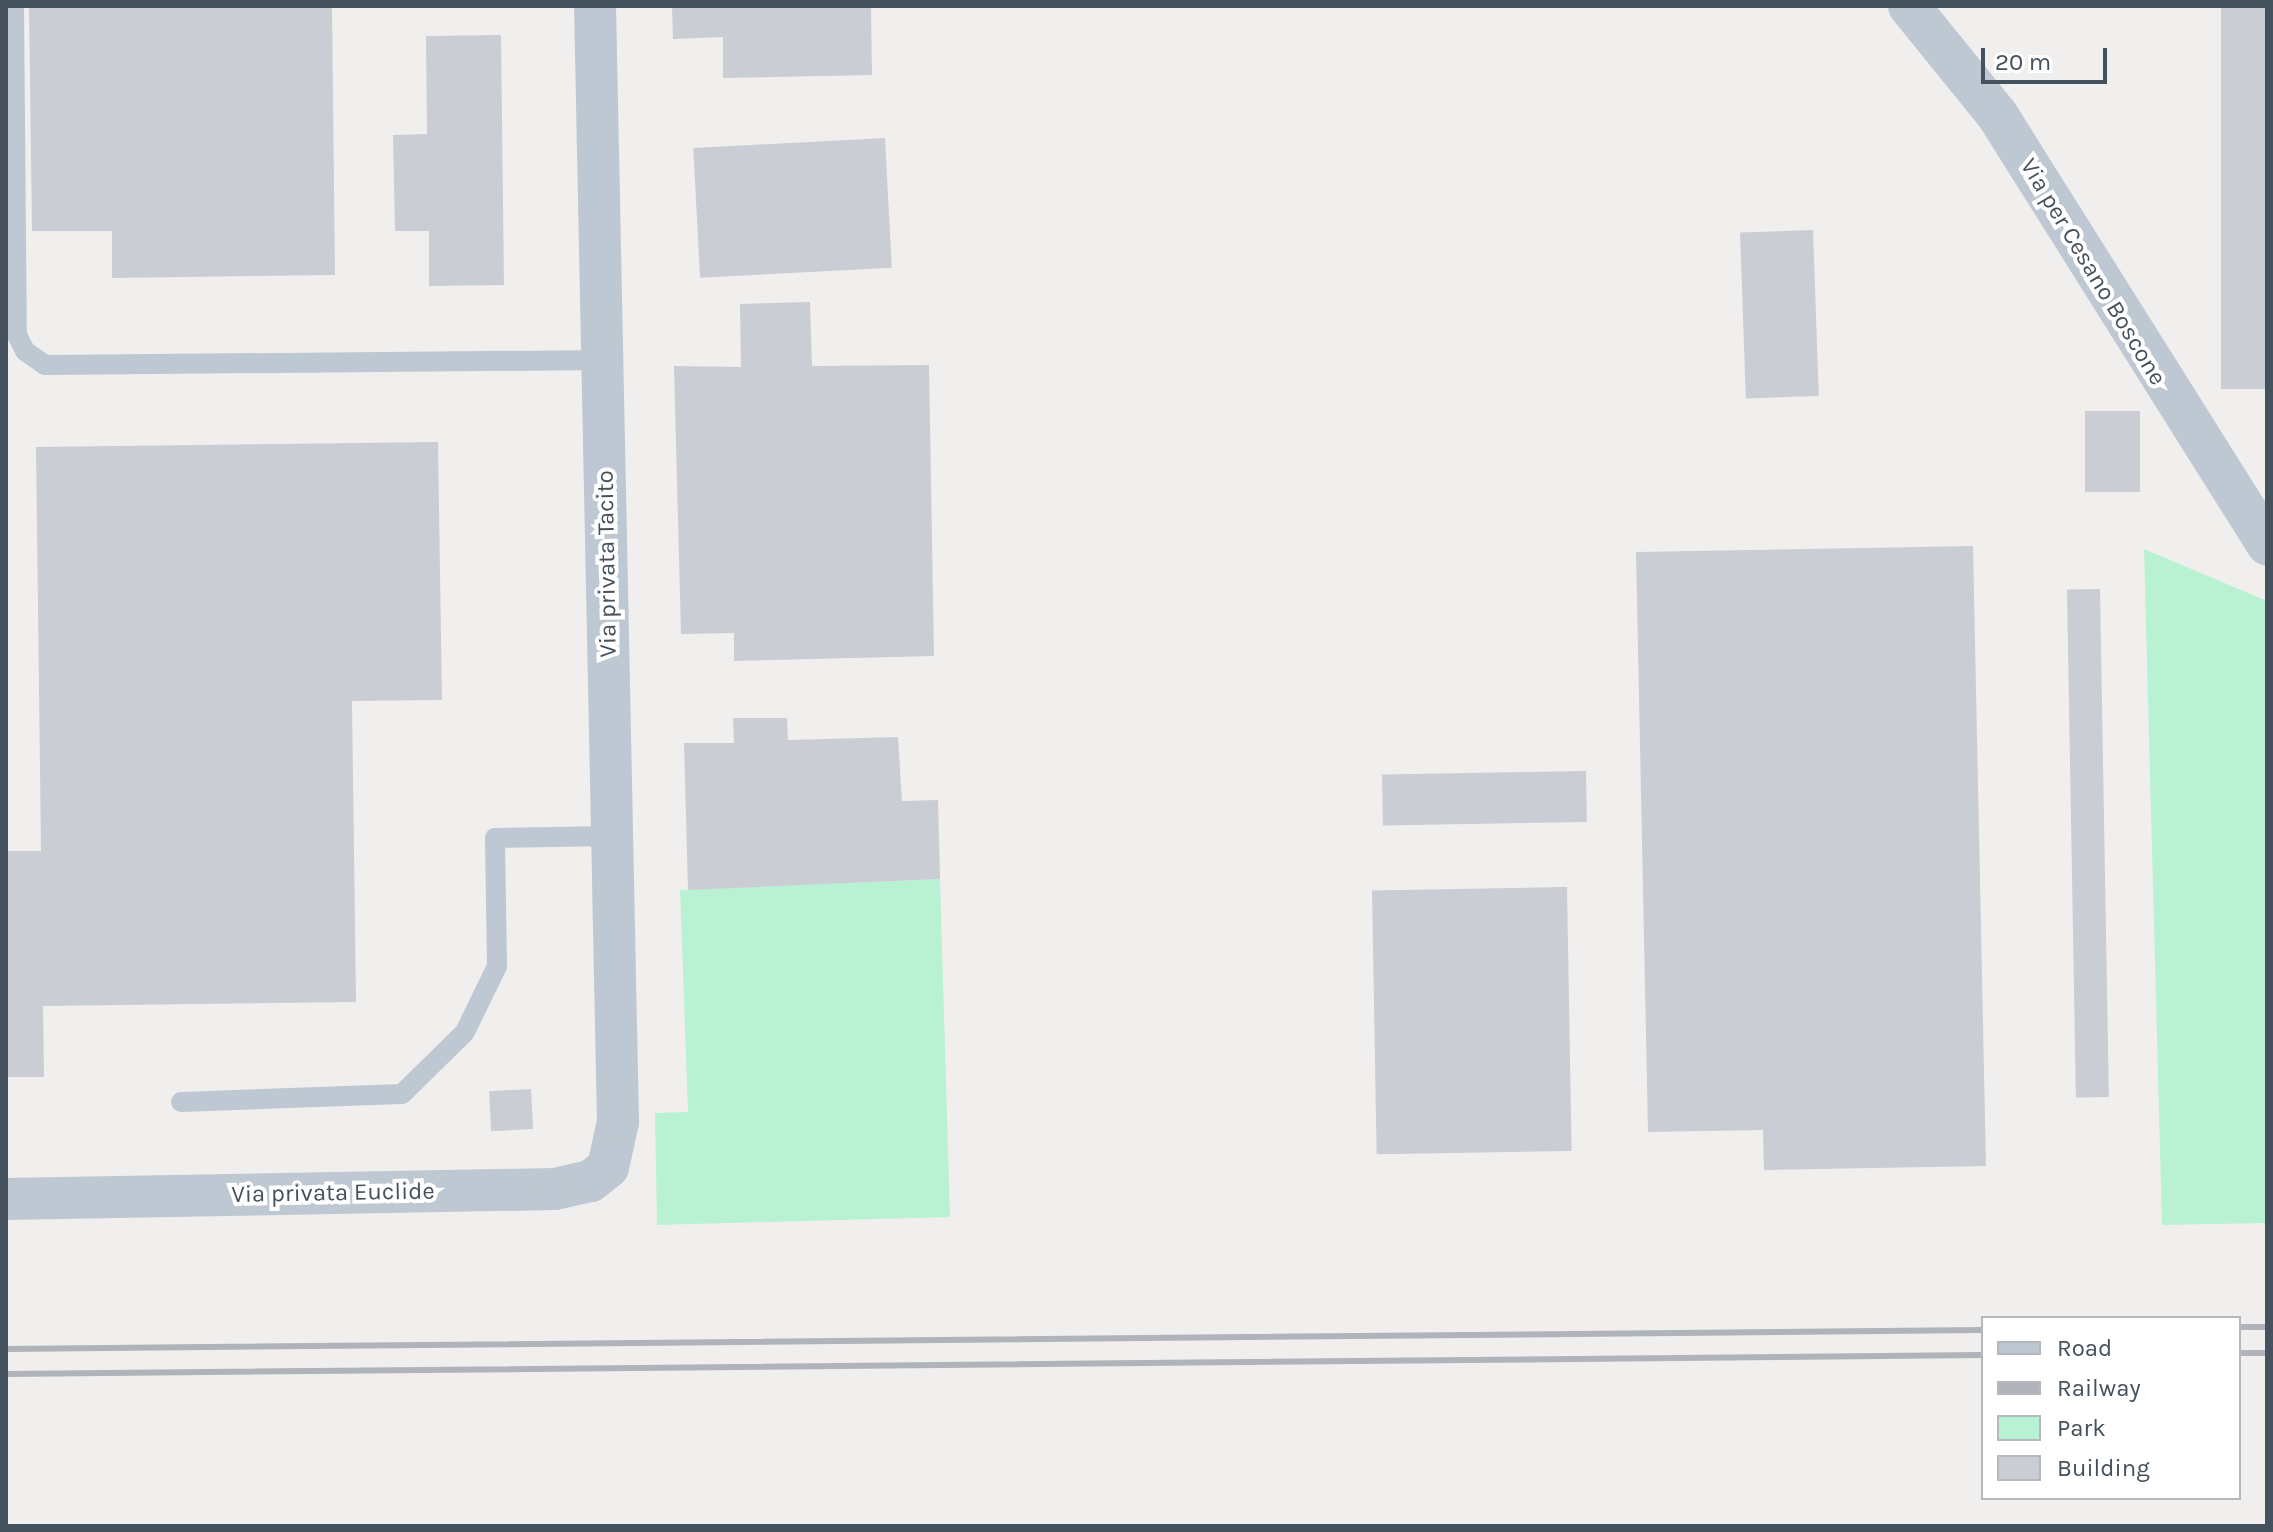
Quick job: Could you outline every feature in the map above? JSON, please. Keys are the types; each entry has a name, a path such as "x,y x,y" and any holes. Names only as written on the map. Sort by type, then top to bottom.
{"street":[{"name":"Via privata Tacito","path":"595,6 618,1122"},
{"name":"Via per Cesano Boscone","path":"1909,6 1998,116 2267,544"},
{"name":"Via privata Euclide","path":"6,1199 555,1189 591,1181 608,1167 618,1122"}],"lane":[{"path":"14,6 17,335 25,351 45,365 603,360"},
{"path":"181,1102 402,1094 465,1032 497,966 495,838 612,836"}],"green space":[{"path":"2144,549 2267,601 2267,1223 2162,1225"},
{"path":"940,879 950,1217 657,1225 655,1113 688,1112 680,890"}],"building":[{"path":"29,6 332,6 335,275 112,278 112,231 32,231"},
{"path":"672,6 871,6 872,75 723,78 723,37 673,39"},
{"path":"2221,6 2267,6 2267,389 2221,389"},
{"path":"501,35 504,285 429,286 429,231 395,231 393,135 427,134 426,36"},
{"path":"885,138 892,268 700,278 693,148"},
{"path":"1813,230 1819,396 1746,398 1740,233"},
{"path":"810,302 812,366 929,365 934,656 734,661 734,633 681,634 674,366 741,367 740,304"},
{"path":"2085,411 2140,411 2140,492 2085,492"},
{"path":"438,442 442,700 352,701 356,1002 43,1006 44,1077 6,1077 6,851 41,851 36,447"},
{"path":"1973,546 1986,1166 1764,1170 1763,1130 1648,1132 1636,552"},
{"path":"2100,589 2109,1097 2076,1097 2067,590"},
{"path":"733,718 787,718 788,740 898,737 902,801 938,800 940,879 688,890 684,743 734,743"},
{"path":"1586,771 1587,822 1383,826 1382,775"},
{"path":"1567,887 1572,1151 1377,1154 1372,890"},
{"path":"531,1089 533,1129 491,1131 489,1091"}],"railway":[{"path":"2241,1327 2267,1327"},
{"path":"6,1349 1981,1330"},
{"path":"2241,1353 2267,1353"},
{"path":"6,1374 1981,1355"}]}
